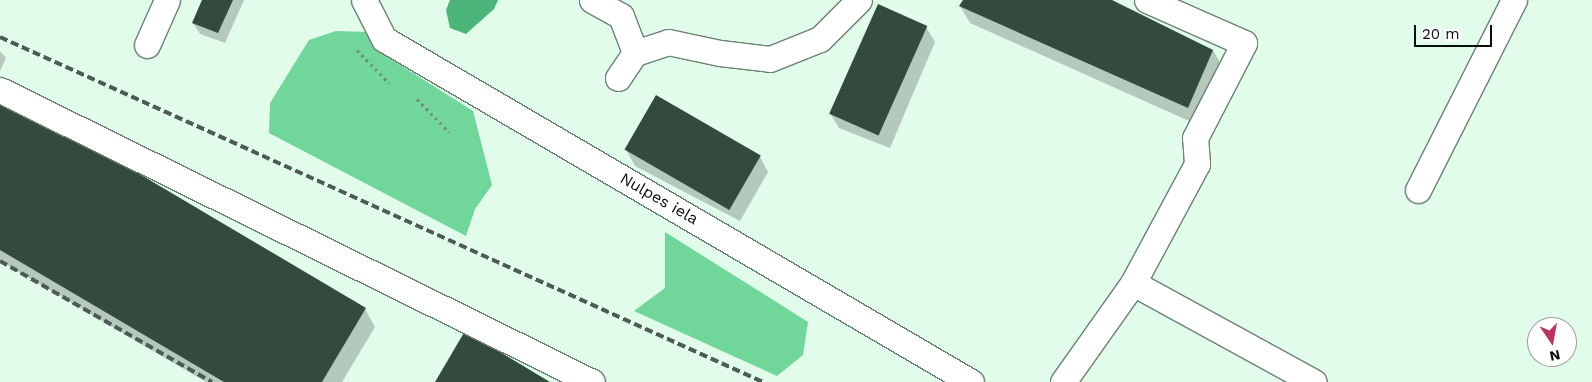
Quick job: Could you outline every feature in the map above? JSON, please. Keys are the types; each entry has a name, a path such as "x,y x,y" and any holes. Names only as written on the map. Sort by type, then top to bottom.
{"street":[{"path":"146,45 167,0"},
{"name":"Nulpes iela","path":"364,0 384,39 971,382"},
{"path":"592,0 621,16 634,53"},
{"path":"618,78 634,53 668,42 720,54 770,59 820,39 859,0"},
{"path":"1063,382 1132,282 1197,164 1195,138 1244,43 1147,0"},
{"path":"1418,190 1514,0"},
{"path":"0,90 592,382"},
{"path":"1132,282 1314,382"}],"path":[{"path":"357,50 389,83"},
{"path":"417,100 449,132"}],"shaded area":[{"path":"450,0 498,0 494,9 466,34 450,28 446,10"},
{"path":"336,31 368,32 394,61 473,111 492,185 475,209 466,236 269,133 270,103 309,40"},
{"path":"665,232 808,322 803,355 777,376 634,311 665,288"}],"building":[{"path":"202,0 233,0 218,33 192,23"},
{"path":"963,0 1112,0 1213,50 1188,108 959,6"},
{"path":"878,4 927,26 879,136 829,114"},
{"path":"6,95 366,308 322,382 224,382 0,250 0,105"},
{"path":"656,95 761,156 729,210 624,150"},
{"path":"465,331 550,382 435,382"}],"railway":[{"path":"0,37 763,382"},
{"path":"0,261 212,382"}]}
